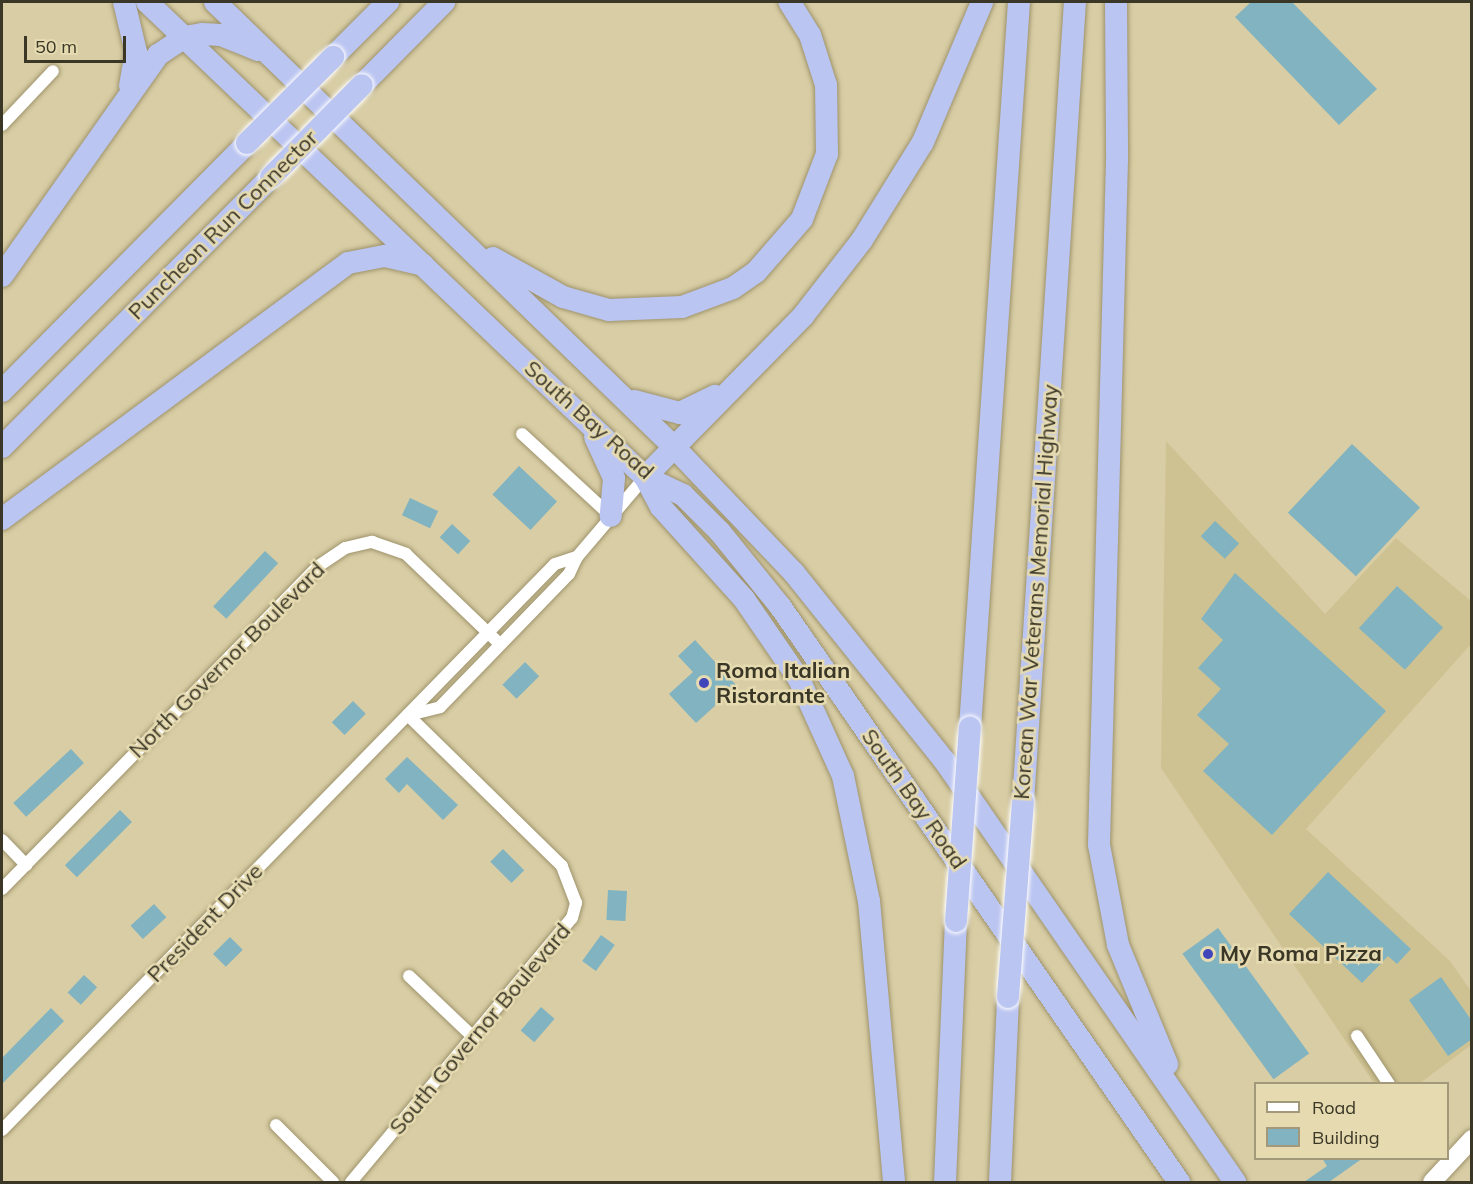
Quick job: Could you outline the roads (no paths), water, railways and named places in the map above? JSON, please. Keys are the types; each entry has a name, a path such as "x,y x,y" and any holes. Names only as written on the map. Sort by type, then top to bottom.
{"highway":[{"path":"124,2 136,52 125,100"},
{"name":"South Bay Road","path":"147,2 645,477 683,495 773,597 1179,1182"},
{"name":"South Bay Road","path":"215,2 675,447 794,573 908,712 1235,1182"},
{"name":"Puncheon Run Connector","path":"2,391 388,2"},
{"name":"Puncheon Run Connector","path":"2,447 444,2"},
{"path":"410,36 458,2"},
{"path":"465,242 563,297 609,310 682,307 756,272 802,219 827,154 826,85 810,35 789,2"},
{"path":"894,1182 869,901 843,776 799,679 744,600 661,507 645,477 748,372 839,272 892,194 940,108 982,2"},
{"path":"945,1182 956,921 1019,2"},
{"name":"Korean War Veterans Memorial Highway","path":"1000,1182 1008,997 1023,803 1075,2"},
{"path":"1116,2 1099,844 1110,915 1132,986 1197,1127"},
{"path":"2,276 158,55 185,37 221,35 270,55"},
{"path":"2,519 348,263 385,256 425,266"},
{"path":"622,396 659,411 680,413 699,406 748,372"},
{"path":"588,422 614,478 611,516"}],"street":[{"path":"2,125 53,71"},
{"path":"522,434 611,516"},
{"name":"President Drive","path":"408,716 440,707 569,574 577,557 645,477"},
{"name":"North Governor Boulevard","path":"2,890 317,567 345,548 372,542 406,554 500,644"},
{"name":"President Drive","path":"2,1130 555,564 577,557"},
{"name":"South Governor Boulevard","path":"351,1182 573,918 575,891 562,866 408,716"},
{"path":"2,840 26,865"},
{"path":"409,976 474,1038"},
{"path":"1357,1036 1388,1082"},
{"path":"276,1125 333,1182"},
{"path":"1449,1158 1472,1139"},
{"path":"1432,1182 1443,1163"}],"place":[{"name":"Roma Italian Ristorante","path":"704,683"},
{"name":"My Roma Pizza","path":"1208,954"}]}
